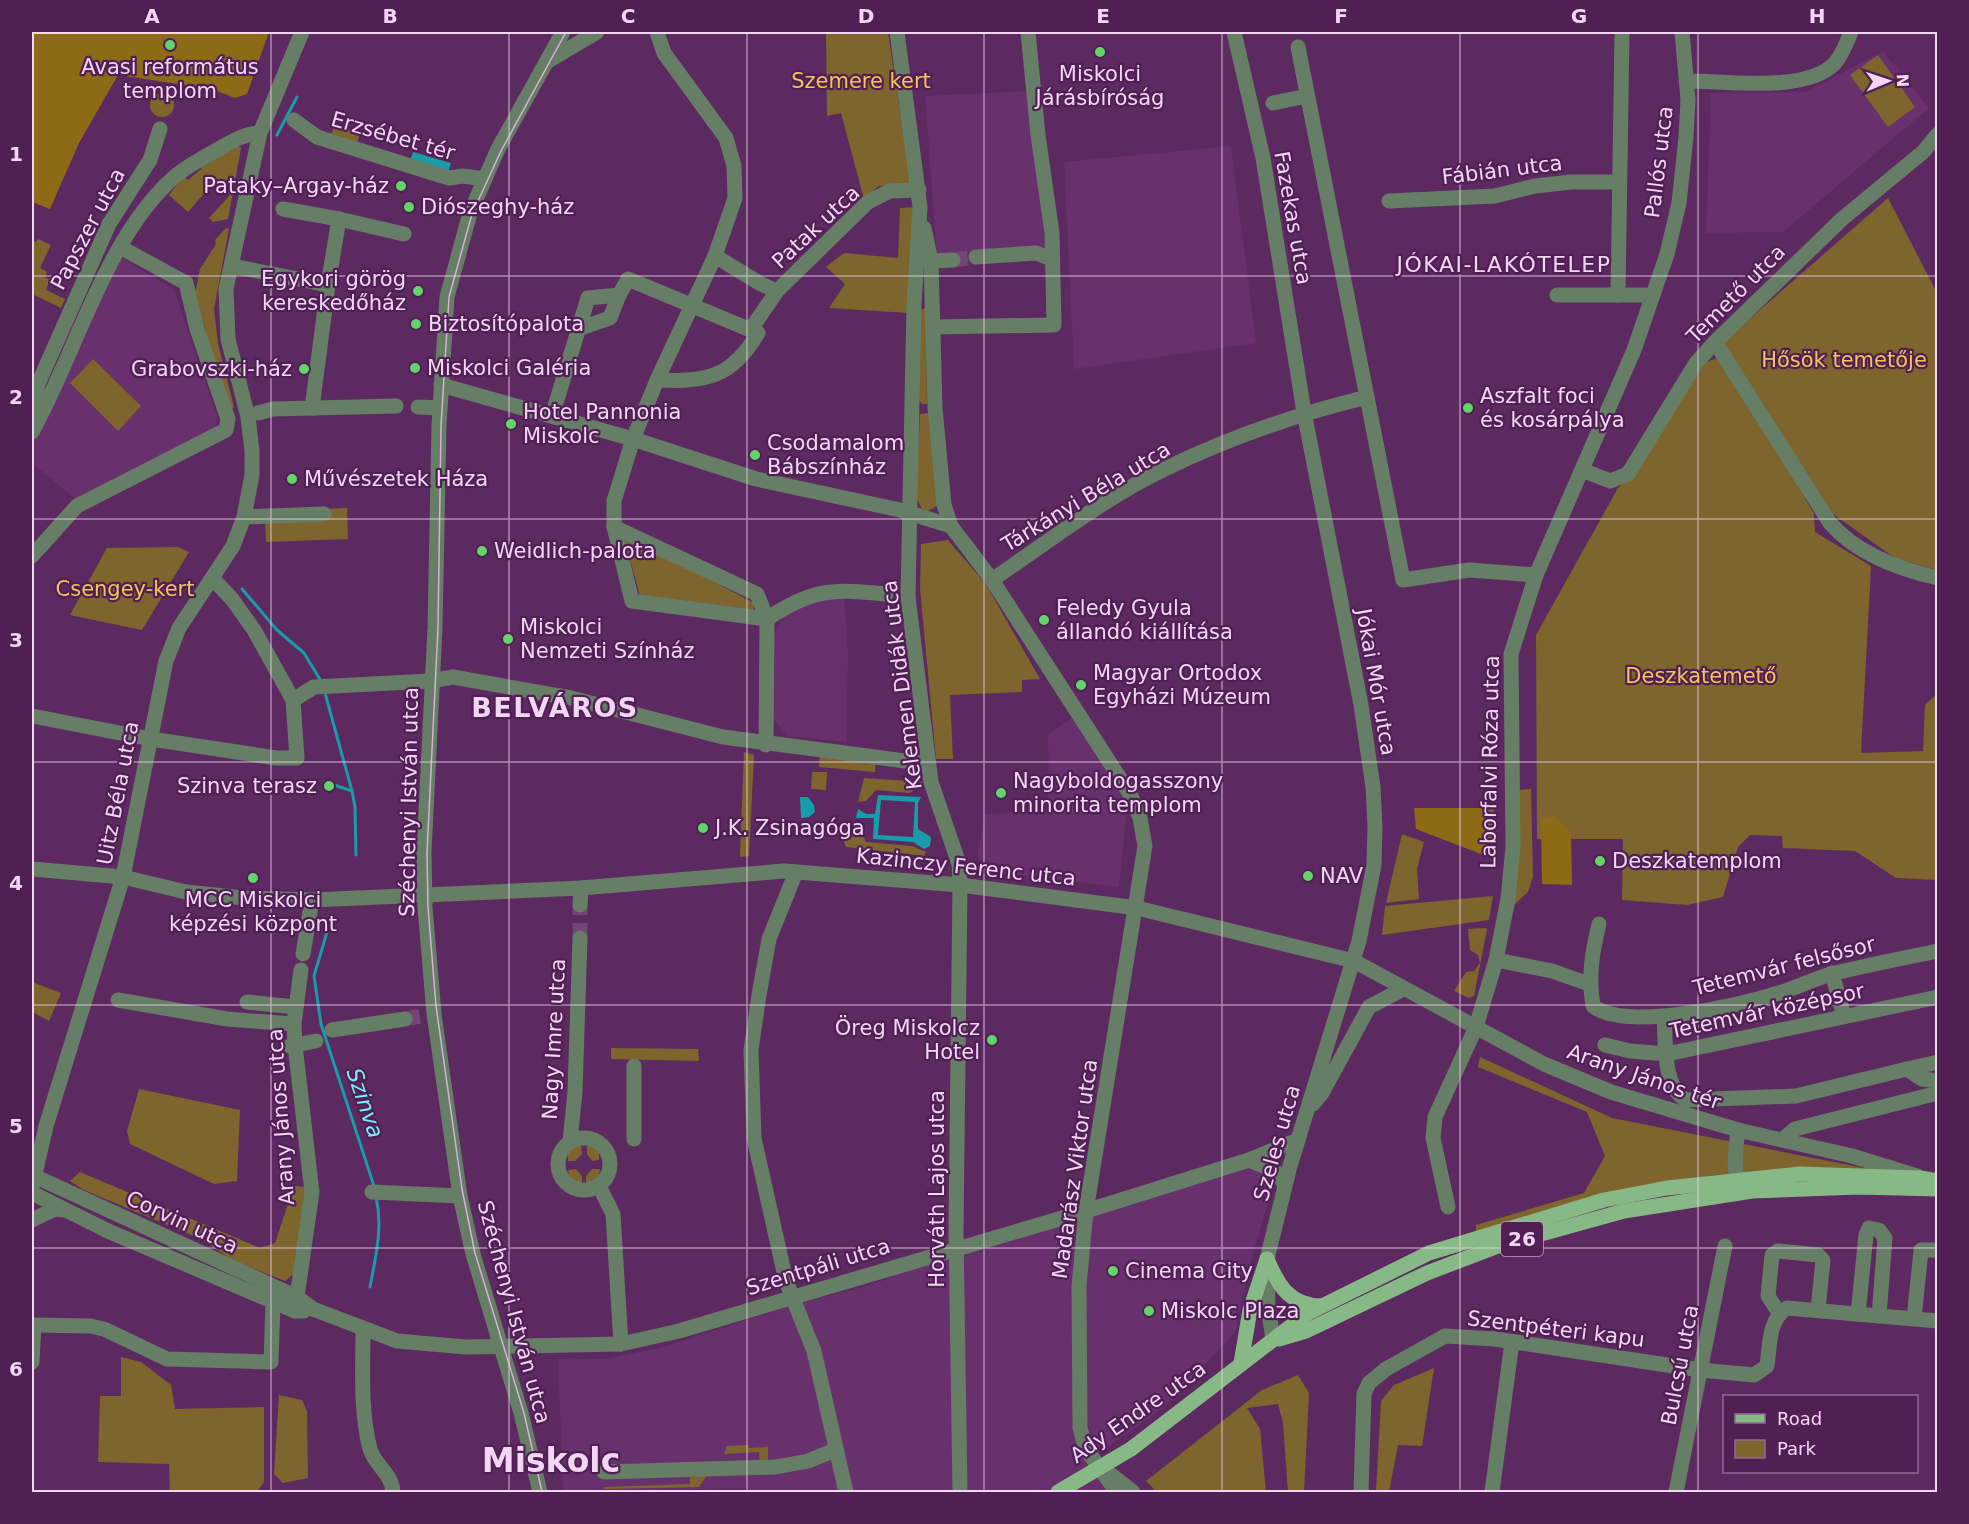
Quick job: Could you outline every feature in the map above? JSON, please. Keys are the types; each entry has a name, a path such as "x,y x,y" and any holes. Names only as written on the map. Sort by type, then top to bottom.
{"main road":[{"name":"Arany János tér","path":"1321,1305 1429,1253 1492,1232 1604,1200 1667,1188 1800,1174 1920,1178 1938,1182"},
{"name":"26","path":"1273,1340 1306,1332 1427,1273 1498,1246 1624,1211 1752,1191 1859,1187 1938,1189"},
{"path":"1267,1258 1277,1283 1293,1299 1307,1305 1321,1305"},
{"path":"1241,1363 1250,1310 1267,1258"},
{"name":"26","path":"1241,1363 1321,1305"},
{"name":"Ady Endre utca","path":"1058,1492 1131,1449 1241,1363"}],"street":[{"name":"Uitz Béla utca","path":"32,1179 46,1126 123,877 166,662 179,628 234,546 244,517 252,476 253,415 228,339 226,289 260,133 302,32"},
{"name":"Széchenyi István utca","path":"540,1492 502,1347 473,1254 460,1196 428,1015 424,853 433,681 440,408 447,297 470,213 498,149 563,32"},
{"path":"547,62 597,32"},
{"path":"657,32 664,53 726,138 734,166 735,198 715,256 657,380 633,438 614,501 614,527 632,600 767,619 789,605 820,591 886,594"},
{"path":"897,32 920,207 931,261 935,408 944,505 951,526"},
{"path":"933,327 1054,325 1052,233 1038,135 1028,32"},
{"name":"Fazekas utca","path":"1233,32 1263,158 1304,412"},
{"path":"1618,295 1622,32"},
{"name":"Pallós utca","path":"1582,470 1634,350 1667,254 1679,203 1686,137 1687,81 1682,32"},
{"path":"1687,81 1798,82 1819,76 1836,63 1851,32"},
{"name":"Fazekas utca","path":"1298,47 1367,398"},
{"path":"1273,103 1307,96"},
{"name":"Erzsébet tér","path":"294,120 317,137 449,178 464,176 485,179"},
{"name":"Papszer utca","path":"40,416 35,403 38,384 109,224 150,160 159,129"},
{"name":"Papszer utca","path":"32,432 120,247 155,197 173,177 248,133 260,133"},
{"name":"Temető utca","path":"1582,470 1610,481 1628,474 1696,363 1715,342 1842,219 1923,152 1938,134"},
{"name":"Fábián utca","path":"1389,201 1495,196 1535,186 1570,182 1620,182"},
{"name":"Patak utca","path":"657,380 699,380 732,368 759,333 751,329 777,291 868,202 890,191 919,190"},
{"name":"Kelemen Didák utca","path":"920,207 914,305 908,597 931,782 959,864 960,885"},
{"path":"283,209 404,234"},
{"path":"312,408 339,219"},
{"path":"32,556 77,506 223,434 228,424 186,283 120,247"},
{"path":"976,257 1036,253 1052,259"},
{"name":"Patak utca","path":"715,256 777,291"},
{"path":"931,261 953,260"},
{"path":"232,266 328,285"},
{"path":"578,329 610,318 628,279 751,329"},
{"path":"552,416 588,298 619,295"},
{"path":"1557,295 1653,295"},
{"path":"914,305 932,303"},
{"path":"1715,342 1830,523 1844,539 1901,570 1938,578"},
{"path":"441,385 633,438 756,479 910,513 951,526"},
{"path":"1367,398 1403,580 1469,570 1536,575"},
{"name":"Tárkányi Béla utca","path":"992,580 1090,514 1164,469 1304,412 1367,398"},
{"path":"253,415 273,409 396,406"},
{"path":"418,407 440,408"},
{"path":"912,408 935,408"},
{"name":"Jókai Mór utca","path":"1304,412 1360,705 1373,787 1374,865 1354,961"},
{"name":"Laborfalvi Róza utca","path":"1476,1027 1496,960 1513,847 1511,654 1536,575 1582,470"},
{"path":"244,517 324,514"},
{"name":"Madarász Viktor utca","path":"951,526 992,580 1130,795 1140,818 1145,846 1137,908 1086,1211 1079,1286 1078,1409 1086,1449 1101,1467"},
{"path":"614,527 757,594 767,619 766,745"},
{"path":"32,716 151,739 276,758 297,758 293,700 250,623 212,578"},
{"path":"293,700 322,687 433,681 453,677 571,698 723,737 766,745 928,764"},
{"name":"Kazinczy Ferenc utca","path":"32,869 123,877 186,892 244,898 312,900 581,888 796,872 960,885 1137,908 1354,961 1403,988"},
{"path":"796,872 769,939 759,995 751,1077 754,1138 786,1281 814,1351 846,1492"},
{"name":"Horváth Lajos utca","path":"960,885 957,1240 960,1492"},
{"path":"580,905 581,888"},
{"path":"303,954 312,900"},
{"path":"1496,960 1552,971 1589,984 1599,924"},
{"name":"Nagy Imre utca","path":"570,1142 575,1092 580,938"},
{"name":"Tetemvár felsősor","path":"1589,984 1593,1006 1601,1013 1664,1017 1779,993 1832,974 1938,951"},
{"name":"Szeles utca","path":"1273,1340 1268,1306 1267,1258 1298,1140 1354,961"},
{"name":"Arany János utca","path":"296,1304 312,1192 305,1157 292,1046 301,970"},
{"path":"1832,974 1844,1016"},
{"path":"1307,1111 1322,1093 1369,1007 1403,988"},
{"name":"Arany János tér","path":"1403,988 1544,1064 1611,1092 1738,1130 1852,1156 1920,1178"},
{"name":"Tetemvár középsor","path":"1605,1045 1630,1051 1667,1054 1938,998"},
{"path":"118,1000 226,1019 294,1024"},
{"path":"247,1002 296,1007"},
{"path":"1664,1017 1671,1084 1676,1095 1686,1100 1796,1096 1938,1062"},
{"path":"332,1030 405,1018"},
{"path":"1448,1207 1433,1137 1435,1117 1476,1027"},
{"path":"292,1046 316,1041"},
{"path":"634,1066 634,1139"},
{"path":"1907,1069 1922,1078 1938,1081"},
{"path":"1782,1140 1795,1129 1938,1093"},
{"path":"32,1136 46,1126"},
{"path":"46,1126 46,1165 56,1187"},
{"path":"1738,1130 1735,1151 1738,1180 1743,1189 1752,1191"},
{"path":"578,1138 592,1139 605,1148 610,1164 609,1172 599,1186 585,1191 577,1190 564,1182 560,1175 558,1160 570,1142 578,1138"},
{"name":"Szentpáli utca","path":"339,1320 398,1341 502,1347 621,1344 679,1331 793,1298 957,1240 1086,1211 1249,1160 1298,1140"},
{"path":"1249,1160 1274,1170 1286,1184"},
{"name":"Corvin utca","path":"32,1179 56,1187 296,1304"},
{"path":"599,1186 613,1214 621,1344"},
{"path":"379,1192 460,1196"},
{"name":"Corvin utca","path":"32,1193 108,1231 273,1301 296,1304 339,1320"},
{"path":"32,1220 55,1209 66,1210"},
{"path":"1858,1314 1866,1235 1869,1228 1880,1230 1885,1238 1879,1316"},
{"name":"Bulcsú utca","path":"1676,1492 1725,1246"},
{"path":"1914,1319 1921,1250 1938,1250"},
{"path":"1818,1310 1823,1260 1818,1255 1778,1251 1772,1255 1768,1296 1779,1313 1787,1308 1938,1321"},
{"path":"32,1362 33,1325 90,1326 104,1329 167,1359 271,1362 273,1301"},
{"name":"Szentpéteri kapu","path":"1360,1492 1364,1394 1369,1383 1386,1369 1445,1336 1512,1341 1700,1370 1754,1375 1767,1366 1774,1321 1779,1313"},
{"path":"363,1329 363,1374 370,1450 393,1489"},
{"path":"1492,1492 1512,1341"},
{"path":"604,1472 776,1467 808,1461 835,1450"},
{"path":"1101,1467 1117,1492"},
{"path":"1101,1467 1132,1492"}],"shaded area":[{"path":"32,32 269,32 247,94 235,98 212,89 118,75 79,143 50,209 32,202"},
{"path":"1883,51 1929,108 1783,232 1706,233 1711,93 1806,92"},
{"path":"1028,91 1050,247 937,258 925,96"},
{"path":"1231,146 1256,343 1074,369 1064,162"},
{"path":"413,152 451,163 448,173 410,161"},
{"path":"121,257 174,290 217,416 216,427 166,455 114,478 78,501 32,463 32,445"},
{"path":"844,593 848,651 847,742 788,736 773,719 767,645 782,620 807,598"},
{"path":"1074,716 1128,799 1119,887 978,870 980,857 977,857 985,814 1049,812 1048,735"},
{"path":"878,795 921,797 918,803 918,829 931,837 930,846 924,849 913,842 873,839 874,818 856,818 858,809 866,814 875,814","holes":["881,800 915,802 913,837 878,835"]},
{"path":"800,797 808,797 814,805 815,812 809,817 801,818"},
{"path":"1414,808 1488,808 1494,810 1494,859 1416,829"},
{"path":"1554,816 1571,832 1572,885 1542,884 1541,818"},
{"path":"1264,1160 1275,1181 1252,1256 1235,1333 1162,1409 1086,1462 1110,1492 750,1492 748,1488 563,1492 558,1359 606,1359 663,1347 804,1302 868,1286 952,1253"}],"green space":[{"name":"Szemere kert","path":"826,32 888,32 911,185 879,186 864,199 841,113 827,116"},
{"path":"1878,55 1915,107 1888,127 1850,75"},
{"path":"162,93 167,94 173,100 173,110 167,116 162,117 157,116 151,110 150,105 151,100 157,94"},
{"path":"334,125 360,133 357,144 331,136"},
{"path":"237,145 241,148 228,219 213,222 209,218 230,195 215,181 188,212 169,195 184,176 188,180 201,169 201,165"},
{"name":"Hősök temetője","path":"1888,198 1937,293 1937,570 1895,558 1833,514 1722,343"},
{"path":"913,207 908,313 829,308 845,284 826,267 844,253 898,258 900,208"},
{"path":"226,228 229,229 214,309 218,344 234,407 229,412 195,294 200,269 216,244 215,240"},
{"path":"38,239 51,245 40,268 47,272 45,277 50,280 46,290 65,299 61,308 32,294 32,240 36,242"},
{"path":"926,308 927,404 922,404 919,400 920,314 922,309"},
{"name":"Deszkatemető","path":"1717,358 1764,426 1814,514 1815,532 1871,566 1861,753 1923,751 1925,705 1937,694 1937,880 1896,878 1855,851 1783,848 1782,836 1750,835 1738,847 1723,897 1687,905 1622,900 1623,839 1537,839 1536,635 1618,488 1631,476 1701,364"},
{"path":"93,359 141,406 118,431 70,383"},
{"path":"920,414 932,415 940,504 928,511 922,509 916,497"},
{"path":"347,508 348,539 266,542 265,520 325,509"},
{"path":"623,534 754,603 753,612 640,596"},
{"path":"948,540 985,583 1040,679 1022,680 1022,692 950,695 953,759 936,759 920,589 921,544"},
{"name":"Csengey-kert","path":"178,547 189,552 142,630 70,615 107,548"},
{"path":"744,752 754,755 749,856 740,857"},
{"path":"820,755 875,762 875,772 819,767"},
{"path":"812,772 827,772 826,790 811,789"},
{"path":"864,778 923,782 922,789 915,789 910,793 876,790 866,801 858,802"},
{"path":"1531,789 1533,877 1528,892 1513,906 1518,790"},
{"path":"856,827 860,828 866,842 912,846 926,852 924,856 846,847 842,837"},
{"path":"1402,834 1424,842 1417,869 1419,899 1386,903"},
{"path":"1493,896 1489,920 1382,935 1385,906"},
{"path":"1468,929 1487,929 1474,996 1469,998 1454,991 1466,972 1474,971 1480,963 1478,955 1470,950"},
{"path":"32,982 61,993 49,1021 32,1012"},
{"path":"611,1048 698,1049 699,1061 611,1059"},
{"path":"1480,1057 1612,1118 1874,1170 1715,1175 1599,1195 1475,1237 1476,1225 1584,1193 1605,1156 1587,1112 1478,1067"},
{"path":"139,1089 240,1110 237,1181 214,1184 130,1144 127,1131"},
{"path":"594,1145 599,1152 599,1160 592,1161 587,1154 587,1146"},
{"path":"575,1146 581,1146 582,1154 575,1161 568,1161 568,1153"},
{"path":"576,1169 582,1176 582,1184 570,1182 568,1170"},
{"path":"592,1169 600,1169 598,1182 586,1184 586,1176"},
{"path":"80,1172 260,1248 275,1243 294,1186 306,1187 296,1272 285,1281 232,1260 201,1239 84,1190 70,1181"},
{"path":"121,1357 141,1362 171,1385 175,1409 264,1407 264,1482 257,1492 170,1492 169,1464 98,1462 100,1396 121,1396"},
{"path":"1434,1368 1422,1446 1398,1445 1389,1492 1376,1492 1381,1401 1394,1385"},
{"path":"1298,1375 1309,1393 1304,1492 1288,1492 1283,1423 1278,1404 1247,1408 1260,1429 1266,1492 1157,1492 1146,1481 1262,1390"},
{"path":"279,1395 302,1400 307,1411 308,1478 283,1483 274,1474"},
{"path":"748,1445 749,1448 768,1447 768,1461 760,1463 759,1452 724,1454 727,1446"},
{"path":"690,1475 707,1475 699,1487 605,1489 604,1487 690,1484"}],"waterway":[{"name":"Szinva","path":"277,135 297,97"},
{"name":"Szinva","path":"242,589 277,630 304,653 321,681"},
{"name":"Szinva","path":"325,693 352,791 355,807 356,855"},
{"path":"325,782 352,791"},
{"name":"Szinva","path":"327,932 314,976 321,1024 374,1186"},
{"name":"Szinva","path":"370,1287 379,1230 376,1196"}],"tunnel":[{"path":"953,260 976,257"},
{"path":"580,905 580,938"},
{"path":"405,1019 421,1016"}],"tram line":[{"path":"542,1492 524,1413 475,1253 462,1189 436,1006 428,907 427,853 438,628 441,426 449,297 472,214 501,151 566,32"}],"place":[{"name":"Avasi református templom","path":"170,45"},
{"name":"Miskolci Járásbíróság","path":"1100,52"},
{"name":"Pataky–Argay-ház","path":"401,186"},
{"name":"Diószeghy-ház","path":"409,207"},
{"name":"Egykori görög kereskedőház","path":"418,291"},
{"name":"Biztosítópalota","path":"416,324"},
{"name":"Miskolci Galéria","path":"415,368"},
{"name":"Grabovszki-ház","path":"304,369"},
{"name":"Aszfalt foci és kosárpálya","path":"1468,408"},
{"name":"Hotel Pannonia Miskolc","path":"511,424"},
{"name":"Csodamalom Bábszínház","path":"755,455"},
{"name":"Művészetek Háza","path":"292,479"},
{"name":"Weidlich-palota","path":"482,551"},
{"name":"Feledy Gyula állandó kiállítása","path":"1044,620"},
{"name":"Miskolci Nemzeti Színház","path":"508,639"},
{"name":"Magyar Ortodox Egyházi Múzeum","path":"1081,685"},
{"name":"Szinva terasz","path":"329,786"},
{"name":"Nagyboldogasszony minorita templom","path":"1001,793"},
{"name":"J.K. Zsinagóga","path":"703,828"},
{"name":"Deszkatemplom","path":"1600,861"},
{"name":"NAV","path":"1308,876"},
{"name":"MCC Miskolci képzési központ","path":"253,878"},
{"name":"Öreg Miskolcz Hotel","path":"992,1040"},
{"name":"Cinema City","path":"1113,1271"},
{"name":"Miskolc Plaza","path":"1149,1311"}],"district":[{"name":"JÓKAI-LAKÓTELEP","path":"1504,264"},
{"name":"BELVÁROS","path":"555,707"},
{"name":"Miskolc","path":"551,1460"}]}
